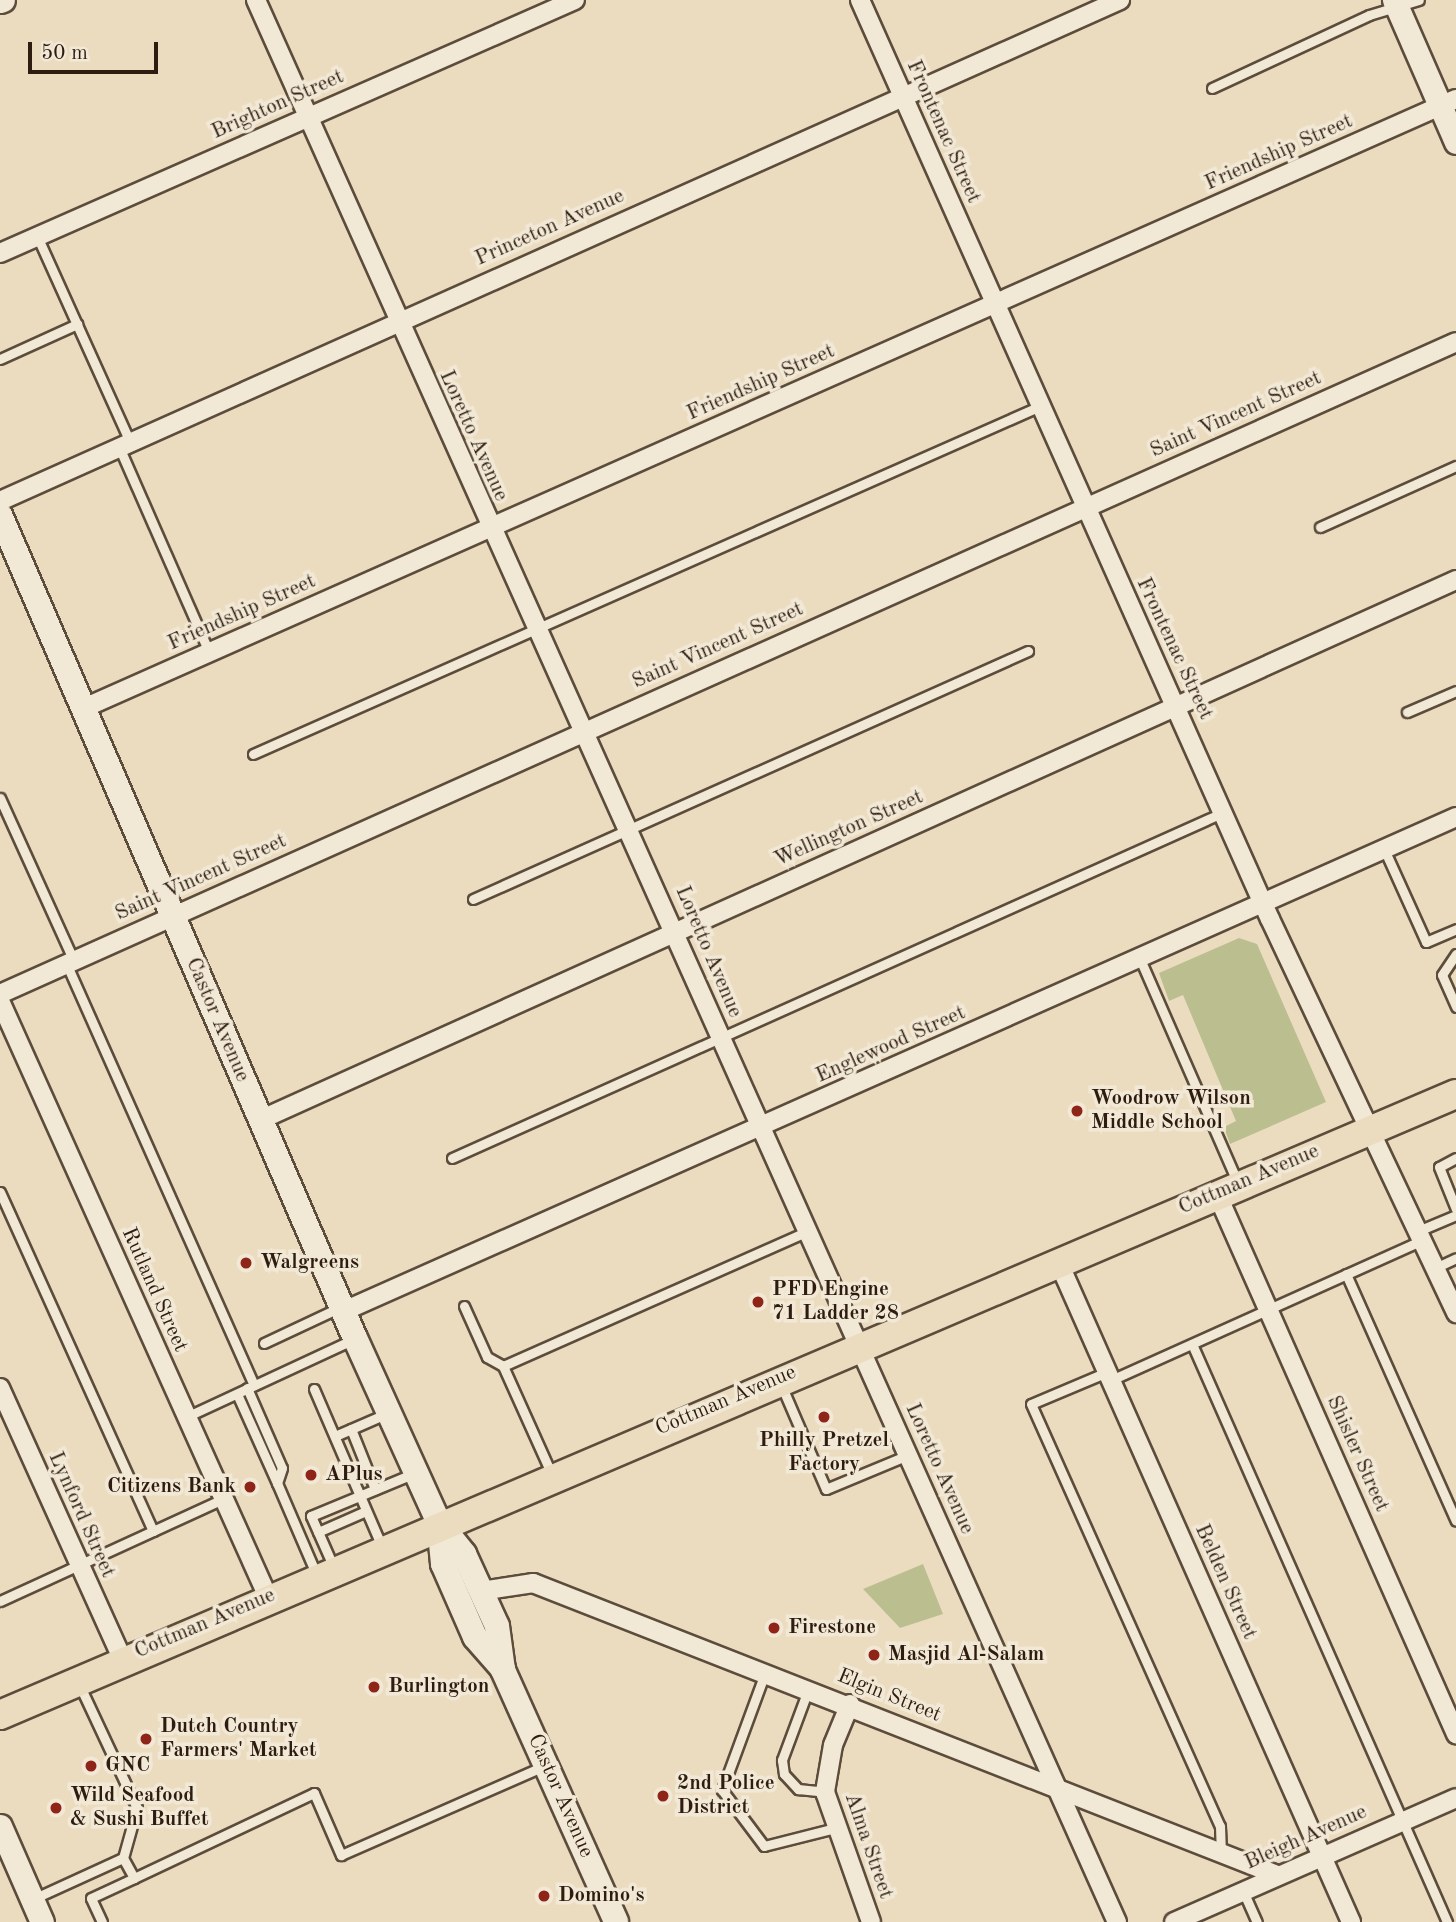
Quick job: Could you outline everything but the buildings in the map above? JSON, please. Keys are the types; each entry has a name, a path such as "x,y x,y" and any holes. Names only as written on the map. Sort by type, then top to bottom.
{"main road":[{"name":"Castor Avenue","path":"0,515 355,1338 439,1522 464,1554 497,1626 503,1670"},
{"name":"Cottman Avenue","path":"0,1715 439,1522 1456,1094"},
{"name":"Castor Avenue","path":"439,1522 443,1564 475,1637 503,1670 616,1922"}],"street":[{"name":"Loretto Avenue","path":"256,0 489,528 585,731 719,1037 1117,1922"},
{"name":"Brighton Street","path":"0,253 575,0"},
{"name":"Frontenac Street","path":"860,0 1084,507 1264,905 1456,1313"},
{"name":"Princeton Avenue","path":"0,501 397,320 904,99 1120,0"},
{"path":"1396,5 1448,103 1456,142"},
{"name":"Friendship Street","path":"84,708 1448,103"},
{"name":"Saint Vincent Street","path":"0,994 1456,342"},
{"name":"Wellington Street","path":"260,1120 1456,580"},
{"name":"Englewood Street","path":"343,1309 761,1129 1456,817"},
{"name":"Rutland Street","path":"0,1001 268,1597"},
{"name":"Shisler Street","path":"1228,1189 1268,1309 1456,1734"},
{"name":"Belden Street","path":"1058,1261 1351,1922"},
{"name":"Lynford Street","path":"0,1388 122,1660"},
{"name":"Elgin Street","path":"481,1591 533,1583 850,1704 1277,1875"},
{"name":"Alma Street","path":"850,1704 833,1745 825,1792 835,1828 872,1922"},
{"name":"Bleigh Avenue","path":"1174,1922 1321,1855 1456,1798"},
{"path":"0,1826 42,1922"}],"lane":[{"path":"1212,88 1369,15 1419,0"},
{"path":"37,236 77,324 209,652"},
{"path":"0,359 77,324"},
{"path":"253,754 538,631 1040,406"},
{"path":"1320,527 1456,466"},
{"path":"473,899 1028,651"},
{"path":"1407,712 1456,691"},
{"path":"0,798 251,1387 282,1468 277,1483"},
{"path":"452,1158 1224,812"},
{"path":"1384,849 1426,943 1456,929"},
{"path":"1456,954 1442,975 1456,1007"},
{"path":"1140,959 1228,1189"},
{"path":"1456,1158 1439,1167 1456,1209"},
{"path":"0,1192 153,1531"},
{"path":"1221,1853 1220,1826 1031,1404 1192,1345 1346,1275 1456,1215"},
{"path":"503,1367 807,1231"},
{"path":"1435,1268 1456,1258"},
{"path":"1346,1275 1456,1521"},
{"path":"464,1306 486,1357 503,1367 552,1475"},
{"path":"264,1343 343,1309"},
{"path":"186,1417 355,1338"},
{"path":"1192,1345 1447,1922"},
{"path":"779,1379 826,1489 908,1455"},
{"path":"314,1389 382,1547"},
{"path":"237,1394 277,1483 325,1572"},
{"path":"335,1436 389,1413"},
{"path":"351,1429 375,1489"},
{"path":"325,1572 318,1532 311,1516 416,1472"},
{"path":"1,1596 78,1565 223,1499"},
{"path":"318,1532 366,1511"},
{"path":"766,1672 722,1790 764,1846 835,1828"},
{"path":"77,1679 136,1808 123,1858 134,1878"},
{"path":"808,1688 782,1760 784,1774 798,1789 825,1792"},
{"path":"102,1922 91,1898 314,1793 341,1855 546,1765"},
{"path":"32,1899 123,1858"},
{"path":"1243,1891 1257,1922"}],"green space":[{"path":"1239,938 1257,944 1326,1102 1230,1144 1224,1127 1236,1121 1183,995 1169,1001 1159,973"},
{"path":"923,1564 943,1614 900,1628 863,1589"}],"place":[{"name":"Woodrow Wilson Middle School","path":"1077,1111"},
{"name":"Walgreens","path":"246,1263"},
{"name":"PFD Engine 71 Ladder 28","path":"758,1302"},
{"name":"Philly Pretzel Factory","path":"824,1417"},
{"name":"APlus","path":"311,1475"},
{"name":"Citizens Bank","path":"250,1487"},
{"name":"Firestone","path":"774,1628"},
{"name":"Masjid Al-Salam","path":"874,1655"},
{"name":"Burlington","path":"374,1687"},
{"name":"Dutch Country Farmers' Market","path":"146,1739"},
{"name":"GNC","path":"91,1766"},
{"name":"2nd Police District","path":"663,1796"},
{"name":"Wild Seafood & Sushi Buffet","path":"56,1808"},
{"name":"Domino's","path":"544,1896"}]}
